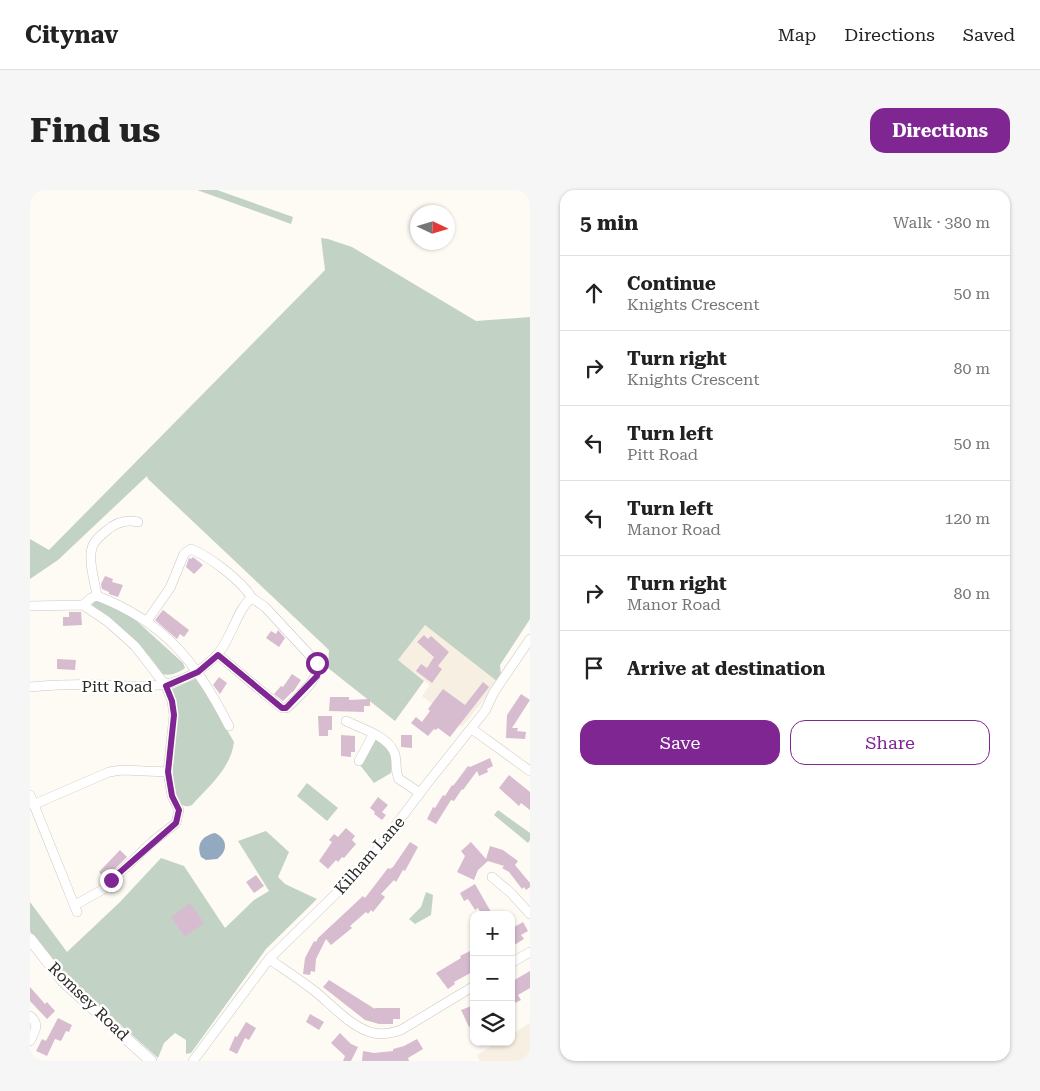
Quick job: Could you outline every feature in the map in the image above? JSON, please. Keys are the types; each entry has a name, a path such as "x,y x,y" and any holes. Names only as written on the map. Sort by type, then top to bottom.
{"main road":[{"name":"Romsey Road","path":"30,939 63,981 152,1061"}],"street":[{"path":"97,596 91,556 93,546 98,538 110,527 128,520 138,522"},
{"path":"147,621 170,588 184,554 191,549 211,560 242,585 252,598 265,607 317,663 317,676 289,706 282,708 218,655"},
{"path":"83,605 91,598 97,596 117,604 147,621 185,655 198,672 229,726"},
{"name":"Pitt Road","path":"30,687 106,685 132,688 166,686 198,672 218,655 228,640 243,606 252,598"},
{"path":"30,606 83,605 107,621 135,646 166,686 172,701 174,715 168,772 172,796 179,810 176,823 151,843 102,890 76,909 30,794"},
{"name":"Kilham Lane","path":"194,1061 269,959 366,864 485,712 494,692 530,639"},
{"path":"346,721 380,738 394,750 396,755 396,774 399,779 420,793"},
{"path":"472,728 530,771"},
{"path":"359,761 373,734"},
{"path":"35,804 109,772 122,770 168,772"},
{"path":"492,877 511,893 530,914"},
{"path":"515,961 530,952"},
{"path":"269,959 359,1027 374,1033 389,1033 401,1030 470,988"},
{"path":"30,1016 36,1023 37,1029 30,1041"}],"shaded area":[{"path":"425,624 498,682 462,727 422,696 430,685 398,660"},
{"path":"530,1023 530,1061 480,1061 477,1055 492,1046 515,1046 515,1032"}],"green space":[{"path":"197,190 217,190 293,217 291,224"},
{"path":"321,238 352,247 476,321 530,317 530,619 500,665 501,675 498,682 425,625 398,660 424,681 395,721 328,668 329,650 147,476 58,560 30,579 30,539 49,550 325,270"},
{"path":"97,599 130,615 183,663 185,668 174,674 162,674 139,645 91,606"},
{"path":"197,678 234,742 229,760 212,784 192,805 184,806 179,801 173,785 172,689"},
{"path":"374,739 384,744 390,752 392,762 391,773 374,783 360,765"},
{"path":"307,783 338,808 327,821 297,796"},
{"path":"498,810 530,833 528,843 494,815"},
{"path":"266,831 289,852 278,877 285,884 317,899 266,949 191,1053 186,1054 186,1040 175,1033 164,1043 158,1058 67,977 30,931 30,902 67,952 120,902 161,858 184,866 225,928 254,900 269,891 238,841"},
{"path":"426,892 433,895 431,915 415,924 409,919 421,907"}],"water":[{"path":"215,833 222,838 225,849 217,859 206,860 201,857 199,848 201,841"}],"building":[{"path":"193,557 203,565 194,574 186,567 189,558"},
{"path":"105,576 113,579 112,582 123,585 118,597 102,589 101,584"},
{"path":"163,610 189,630 184,637 180,634 177,639 155,620"},
{"path":"69,612 81,612 82,625 63,626 63,617 69,617"},
{"path":"278,630 285,638 279,647 266,638 271,631 276,634"},
{"path":"424,635 428,639 431,636 449,652 438,666 442,669 432,683 416,671 421,664 427,668 434,657 417,642"},
{"path":"57,659 76,660 75,670 57,669"},
{"path":"292,674 301,680 293,692 283,701 274,694 281,686 283,687"},
{"path":"219,677 227,683 220,694 213,685"},
{"path":"483,682 489,687 450,737 438,728 434,729 428,736 411,723 416,717 422,722 430,711 428,709 443,689 465,705"},
{"path":"521,694 530,700 512,728 518,728 517,731 526,732 525,739 506,738 507,715"},
{"path":"330,697 349,697 349,700 370,699 370,706 364,706 364,712 329,711"},
{"path":"318,716 332,716 332,730 328,730 328,736 319,736"},
{"path":"341,735 355,736 355,752 351,752 351,757 341,756"},
{"path":"401,735 412,735 412,748 401,747"},
{"path":"490,758 493,766 487,769 488,772 479,776 477,771 454,801 451,800 436,824 427,819 433,807 435,808 443,795 445,796 468,766 470,767"},
{"path":"509,775 530,792 530,810 521,803 519,806 499,788"},
{"path":"378,797 388,805 382,812 386,815 382,820 370,808"},
{"path":"346,828 355,836 352,840 356,844 344,858 342,857 338,862 336,860 328,869 319,861 332,842 329,840 334,834 338,837"},
{"path":"410,842 418,847 405,871 403,870 396,882 394,880 381,894 385,897 373,912 371,910 368,914 366,912 350,926 352,928 331,945 326,939 316,959 315,972 311,971 310,975 303,974 305,958 314,941 316,942 363,896 365,898 388,868 393,867"},
{"path":"471,842 486,859 490,846 503,850 518,861 515,865 530,883 530,887 526,890 524,887 522,889 509,872 502,868 504,866 488,861 478,870 474,880 457,872 465,856 461,851"},
{"path":"120,850 127,857 109,875 108,873 104,877 99,872"},
{"path":"256,875 264,886 254,893 246,882"},
{"path":"475,884 490,911 480,911 478,908 475,910 468,899 464,901 460,893"},
{"path":"190,903 204,923 185,937 171,917"},
{"path":"523,922 528,931 521,935 524,939 515,945 515,927"},
{"path":"470,951 470,973 454,982 455,984 448,989 436,973 461,958 460,956"},
{"path":"530,971 530,988 518,995 521,1000 515,1003 515,1001 515,980"},
{"path":"329,980 375,1009 400,1008 400,1019 393,1019 393,1024 379,1024 365,1020 323,987"},
{"path":"30,987 45,1004 47,1002 55,1011 47,1019 30,1001"},
{"path":"470,1007 470,1027 469,1027 461,1010"},
{"path":"310,1014 324,1022 319,1030 306,1022"},
{"path":"58,1018 72,1025 69,1032 66,1031 61,1041 55,1039 47,1056 36,1051 42,1039 46,1041"},
{"path":"246,1022 256,1028 249,1040 245,1038 237,1054 229,1050 235,1036 237,1037"},
{"path":"340,1033 351,1044 358,1047 351,1061 343,1061 345,1056 331,1043"},
{"path":"417,1039 423,1049 408,1058 409,1061 362,1061 363,1051 374,1053 393,1051 393,1049"}],"route":[{"path":"111,880 176,823 178,817 179,810 172,796 168,772 174,715 172,701 166,686 198,672 218,655 282,708 286,708 317,676 317,663"}]}
